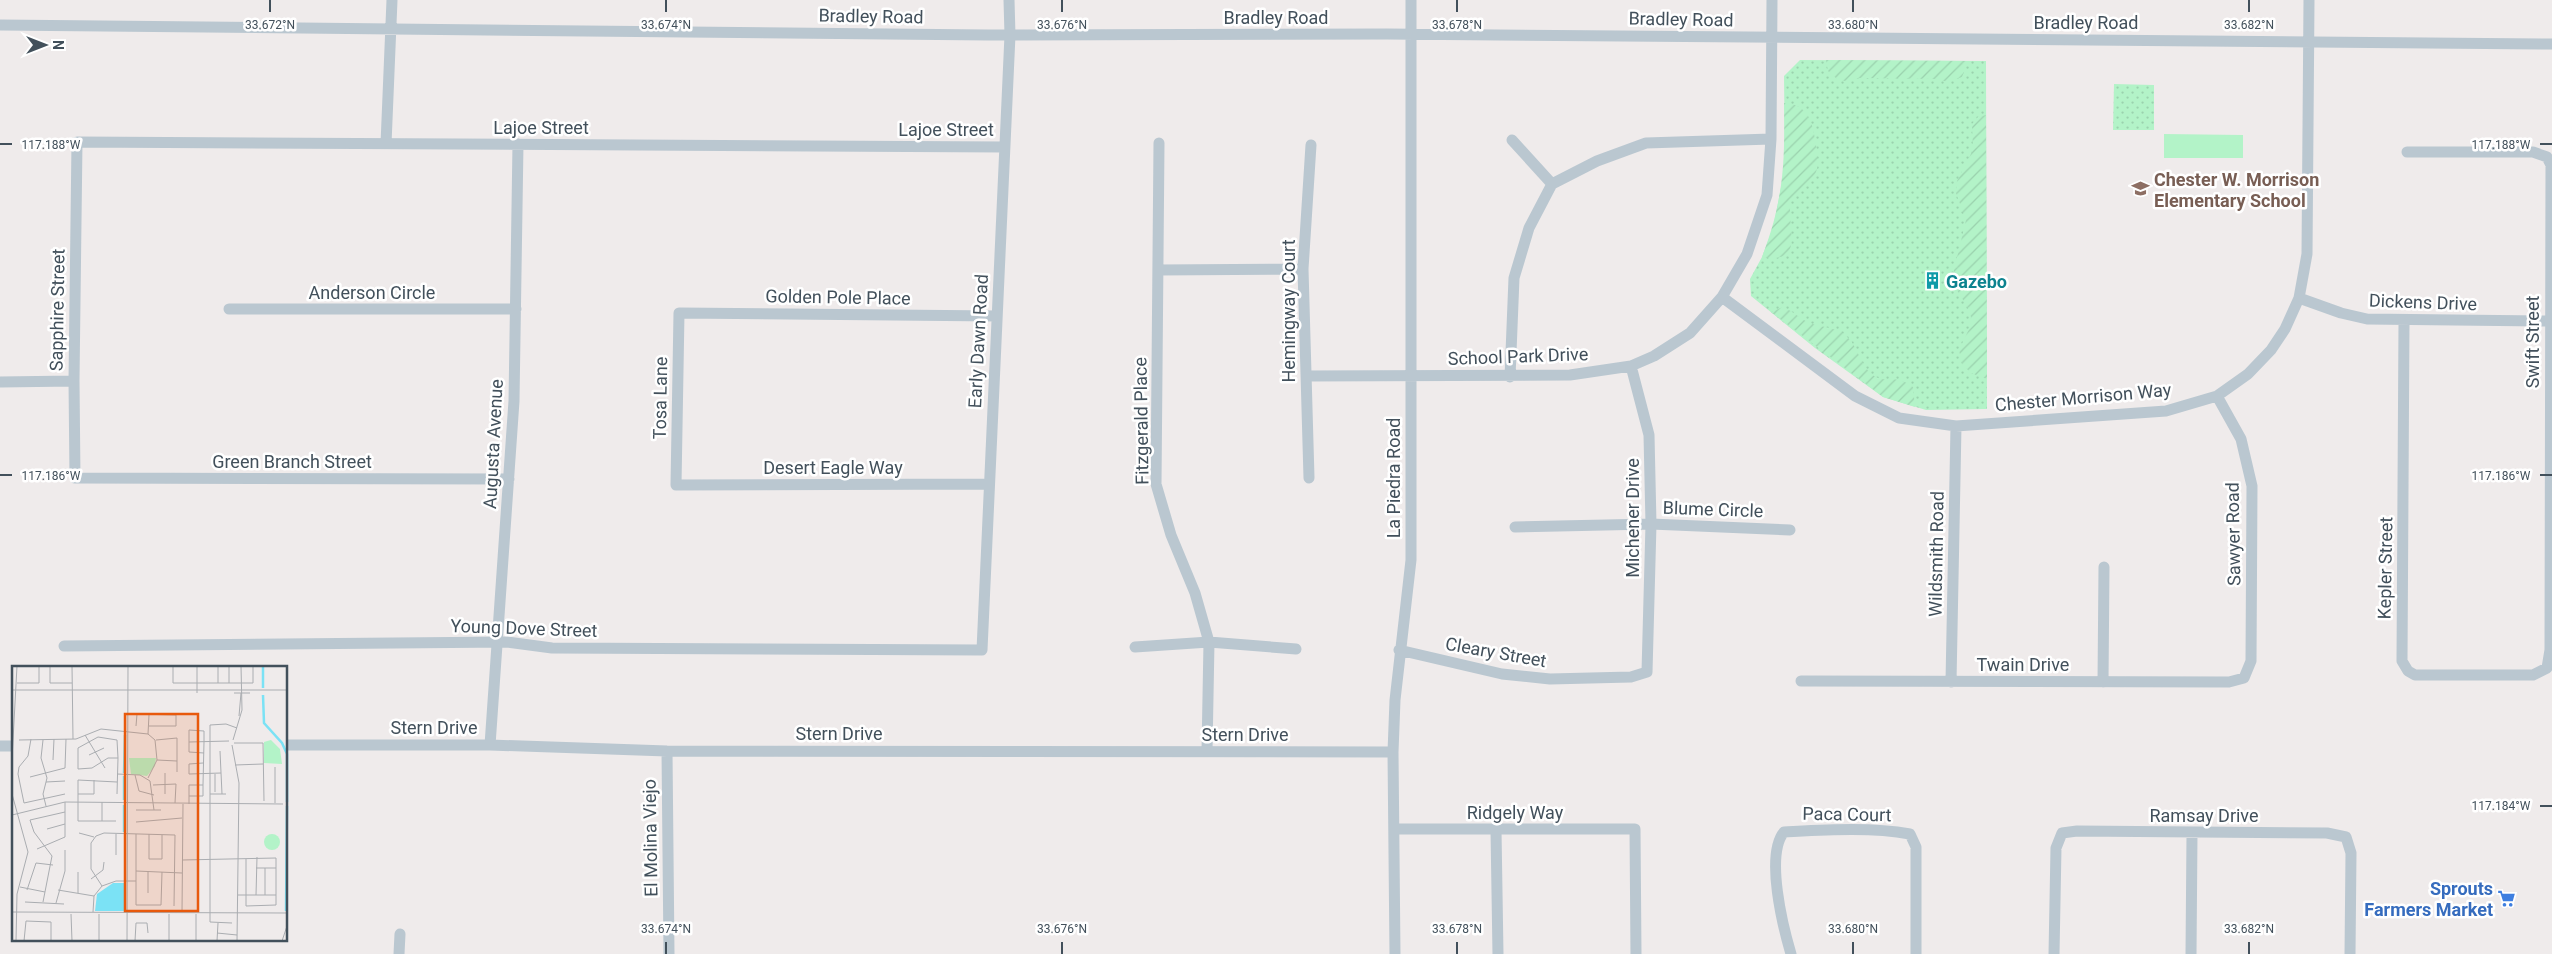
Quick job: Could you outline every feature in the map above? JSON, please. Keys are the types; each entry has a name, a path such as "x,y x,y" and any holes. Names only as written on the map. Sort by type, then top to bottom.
{"street":[{"path":"386,144 392,0"},
{"name":"Early Dawn Road","path":"982,650 1010,35 1009,0"},
{"name":"La Piedra Road","path":"1395,954 1393,752 1399,650 1406,608 1410,560 1411,0"},
{"name":"School Park Drive","path":"1306,376 1410,375 1510,377 1570,375 1631,366 1654,356 1690,333 1722,297 1747,254 1767,195 1771,139 1772,0"},
{"name":"Chester Morrison Way","path":"1722,297 1855,396 1899,418 1956,426 2166,410 2217,396 2248,374 2271,350 2286,329 2298,298 2307,254 2309,0"},
{"name":"Bradley Road","path":"0,25 1010,35 1410,34 2552,44"},
{"path":"1510,377 1514,278 1529,228 1552,184 1597,160 1646,143 1771,139"},
{"path":"1512,140 1552,184"},
{"name":"Lajoe Street","path":"76,142 1005,147"},
{"name":"Sapphire Street","path":"75,478 76,142"},
{"name":"Fitzgerald Place","path":"1159,143 1156,484 1171,535 1195,593 1209,642 1206,751"},
{"name":"Augusta Avenue","path":"490,744 514,401 518,144"},
{"name":"Hemingway Court","path":"1309,478 1303,268 1311,145"},
{"name":"Swift Street","path":"2407,152 2533,152 2547,157 2552,175 2549,321 2550,650 2547,668"},
{"path":"1158,270 1303,268"},
{"name":"Dickens Drive","path":"2298,298 2342,313 2367,319 2404,321 2549,321"},
{"name":"Anderson Circle","path":"228,309 516,309"},
{"name":"Golden Pole Place","path":"679,313 997,316"},
{"name":"Tosa Lane","path":"676,485 679,313"},
{"name":"Kepler Street","path":"2404,321 2402,661 2408,671 2415,675 2533,675 2547,668"},
{"name":"Michener Drive","path":"1631,366 1649,435 1651,524 1647,672"},
{"path":"0,382 74,381"},
{"name":"Sawyer Road","path":"2217,396 2240,439 2252,486 2251,661 2244,678"},
{"name":"Wildsmith Road","path":"1951,682 1956,426"},
{"name":"Green Branch Street","path":"75,478 509,479"},
{"name":"Desert Eagle Way","path":"676,485 989,484"},
{"name":"Blume Circle","path":"1515,527 1651,524 1790,530"},
{"path":"2103,682 2104,567"},
{"name":"Young Dove Street","path":"64,646 498,642 552,648 982,650"},
{"path":"1135,647 1209,642 1296,649"},
{"name":"Cleary Street","path":"1399,650 1502,674 1550,679 1631,677 1647,672"},
{"name":"Twain Drive","path":"1801,681 2229,682 2244,678"},
{"name":"Stern Drive","path":"288,745 490,744 667,751 1393,752"},
{"name":"El Molina Viejo","path":"667,751 668,954"},
{"name":"Ridgely Way","path":"1395,829 1635,829 1636,954"},
{"path":"1496,830 1498,954"},
{"name":"Paca Court","path":"1790,954 1781,918 1777,880 1777,844 1784,832 1894,831 1910,834 1916,847 1916,954"},
{"name":"Ramsay Drive","path":"2054,954 2056,848 2062,833 2078,831 2192,834 2327,833 2346,836 2351,853 2350,954"},
{"path":"2191,954 2192,834"},
{"path":"400,934 400,954"}],"green space":[{"path":"1800,60 1986,61 1987,409 1926,410 1883,397 1815,348 1751,296 1750,279 1762,257 1773,228 1785,167 1784,76"},
{"path":"1826,60 1968,61 1962,77 1948,82 1937,79 1860,78 1845,81 1837,79 1828,71"},
{"path":"2114,84 2154,85 2154,130 2113,130"},
{"path":"1784,103 1799,107 1808,116 1815,137 1817,166 1811,180 1792,198 1790,208 1792,239 1786,255 1777,258 1762,257 1775,217 1782,181"},
{"path":"1986,115 1987,379 1971,373 1962,364 1959,350 1969,329 1971,317 1967,306 1953,284 1954,270 1966,220 1956,193 1957,181 1973,150 1972,124 1978,117"},
{"path":"2164,134 2243,135 2243,158 2164,158"},
{"path":"1783,307 1810,323 1837,330 1846,336 1854,345 1870,373 1883,379 1901,380 1913,387 1915,407 1883,397 1771,312"}],"place":[{"name":"Chester W. Morrison Elementary School","path":"2140,189"},
{"name":"Gazebo","path":"1932,281"},
{"name":"Sprouts Farmers Market","path":"2507,898"}]}
